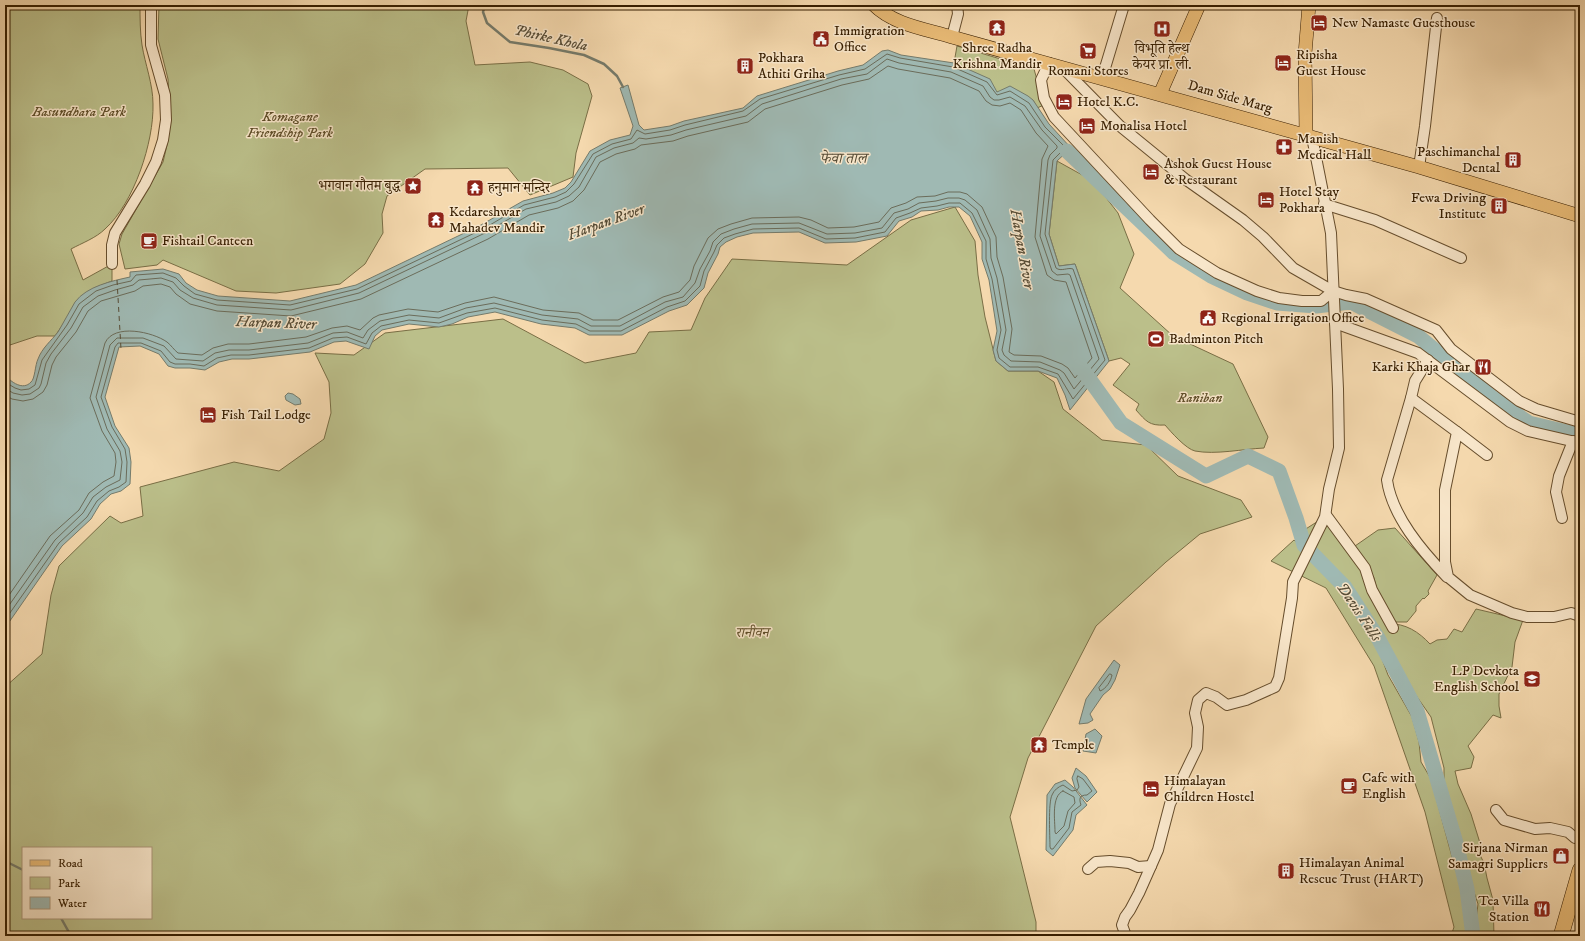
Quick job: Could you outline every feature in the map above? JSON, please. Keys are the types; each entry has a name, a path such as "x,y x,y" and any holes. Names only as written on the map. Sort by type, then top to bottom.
{"highway":[{"path":"1561,936 1580,870"}],"main road":[{"name":"Dam Side Marg","path":"874,5 895,19 952,37 1419,167 1580,216"},
{"path":"1160,94 1199,5"},
{"path":"1309,5 1305,54 1309,136"}],"street":[{"path":"112,264 112,245 115,233 145,184 156,162 163,140 166,120 165,95 151,45 151,5"},
{"path":"952,37 958,14 957,5"},
{"path":"1102,78 1122,5"},
{"path":"1419,167 1437,18"},
{"path":"1049,63 1041,80 1044,98 1054,117 1179,249 1217,273 1257,291 1279,298 1302,301 1321,301 1333,295 1346,295 1366,299 1436,330 1451,349 1519,401 1536,409 1580,422"},
{"path":"1063,68 1120,126 1185,179 1243,220 1263,237 1293,268 1333,295"},
{"path":"1126,936 1122,925 1125,917 1136,899 1152,866 1158,850 1170,804 1197,748 1198,727 1195,713 1198,700 1206,693 1216,697 1227,705 1246,700 1275,687 1279,678 1292,598 1293,582 1326,516 1329,489 1339,448 1338,389 1331,233 1309,136"},
{"path":"1324,204 1375,220 1461,258"},
{"path":"1335,323 1418,352 1510,422 1528,431 1576,442 1559,476 1556,492 1562,518"},
{"path":"1428,360 1415,381 1387,480 1388,491 1391,499 1417,543 1448,578 1470,595 1512,613 1527,617 1554,617 1570,613 1580,616"},
{"path":"1411,398 1487,455"},
{"path":"1448,578 1445,562 1444,490 1457,432"},
{"path":"1326,516 1365,568 1372,590 1393,628"},
{"path":"1496,810 1504,820 1535,830 1550,828 1568,832 1575,838 1580,837"},
{"path":"1088,869 1096,862 1110,861 1129,863 1138,867 1152,866"}],"green space":[{"name":"Basundhara Park","path":"5,5 140,5 141,40 152,89 153,104 150,136 146,153 133,188 125,204 105,229 93,238 71,249 83,280 112,264 112,281 94,288 64,323 55,336 37,336 7,346 5,344"},
{"name":"Komagane Friendship Park","path":"159,5 469,5 466,21 475,65 530,62 563,70 588,84 592,96 576,153 573,177 530,195 508,168 425,169 387,196 382,214 383,233 365,264 340,284 276,293 236,291 163,260 157,265 125,269 119,244 122,234 163,162 167,145 170,112 168,79 158,39"},
{"path":"957,46 1034,69 1044,105 1037,108 1033,100 997,92 954,63"},
{"name":"Raniban","path":"1057,161 1093,181 1118,213 1134,254 1120,288 1173,336 1233,364 1268,437 1264,448 1211,452 1191,450 1165,425 1151,424 1145,420 1136,410 1139,404 1113,385 1130,364 1121,358 1109,361 1075,264 1059,266 1049,234"},
{"name":"रानीवन","path":"955,207 975,241 978,275 985,317 996,361 1008,371 1038,371 1054,382 1063,409 1102,440 1146,445 1178,476 1241,500 1252,517 1200,534 1166,562 1096,626 1028,758 1010,817 1036,922 1036,936 5,936 5,687 42,654 51,595 59,566 110,516 121,523 143,516 140,487 234,462 279,471 324,439 331,413 329,382 315,353 354,355 385,333 503,319 585,363 636,353 649,332 691,330 705,298 732,259 847,265 911,220"},
{"path":"1323,518 1362,568 1389,624 1401,625 1411,629 1430,644 1437,640 1447,639 1454,629 1462,632 1476,609 1523,620 1515,642 1512,667 1499,694 1501,718 1493,715 1468,746 1474,757 1471,768 1455,771 1458,784 1471,814 1480,843 1480,855 1484,863 1493,900 1494,936 1478,936 1479,934 1476,921 1478,904 1470,880 1464,872 1460,839 1444,789 1444,768 1431,717 1397,668 1381,639 1351,593 1306,544 1301,532"},
{"path":"1395,528 1437,575 1428,591 1429,594 1416,606 1416,611 1407,622 1396,622 1391,616 1377,590 1374,578 1355,546 1378,530"},
{"path":"1294,540 1342,586 1376,643 1388,675 1412,717 1419,742 1421,762 1434,784 1437,801 1456,871 1462,882 1469,917 1466,936 1451,936 1454,927 1425,812 1374,666 1326,588 1271,561"}],"water":[{"name":"फेवा ताल","path":"888,50 901,55 954,63 990,79 997,92 1010,86 1033,100 1049,124 1071,148 1057,161 1049,234 1059,266 1075,264 1109,361 1070,410 1057,378 1038,371 1008,371 996,361 993,350 997,331 989,280 982,259 982,242 970,216 959,207 921,211 912,217 899,221 887,236 856,242 825,243 799,232 753,233 737,237 726,242 720,247 708,273 704,288 687,305 669,311 622,335 589,335 575,328 541,324 495,312 468,317 452,324 439,327 409,324 382,330 375,336 369,349 346,341 334,342 310,352 249,359 232,359 219,362 205,370 175,368 168,366 159,354 140,346 119,347 105,397 115,426 129,448 131,462 130,484 121,491 111,494 100,504 91,519 62,546 5,628 5,375 14,383 21,386 28,385 31,382 42,351 58,332 75,302 86,292 100,285 130,277 130,272 163,269 179,274 186,283 197,290 218,296 290,301 356,285 481,225 523,201 553,193 565,188 571,182 590,151 610,140 630,135 633,126 620,88 628,85 639,125 644,130 670,126 684,121 743,108 757,96 838,71 863,65 882,51"},
{"path":"288,393 293,394 300,399 301,404 295,405 286,400 285,396"},
{"path":"1114,660 1120,665 1115,680 1110,689 1103,695 1090,714 1093,720 1088,723 1079,724 1086,699"},
{"path":"1095,729 1102,736 1096,753 1083,751 1086,734"},
{"path":"1076,768 1086,776 1097,792 1087,802 1075,788 1072,778"},
{"path":"1065,780 1073,787 1087,805 1076,815 1073,830 1053,856 1046,850 1047,795 1055,784"}],"waterway":[{"name":"Phirke Khola","path":"485,5 483,12 487,23 510,42 584,55 604,64 617,76 623,87"},
{"path":"1067,151 1174,253 1211,276 1247,293 1277,303 1316,306 1351,302 1418,336 1493,398 1529,423 1580,435"},
{"name":"Davis Falls","path":"1080,366 1121,423 1206,476 1248,456 1279,471 1304,545 1345,587 1378,638 1417,711 1456,843 1467,889 1473,936"},
{"path":"5,861 22,870"},
{"path":"62,919 71,936"}],"ferry route":[{"path":"117,280 121,349"}],"place":[{"name":"New Namaste Guesthouse","path":"1319,23"},
{"name":"Shree Radha Krishna Mandir","path":"997,28"},
{"name":"विभूति हेल्थ केयर प्रा. ली.","path":"1162,29"},
{"name":"Immigration Office","path":"821,39"},
{"name":"Romani Stores","path":"1088,51"},
{"name":"Ripisha Guest House","path":"1283,63"},
{"name":"Pokhara Athiti Griha","path":"745,66"},
{"name":"Hotel K.C.","path":"1064,102"},
{"name":"Monalisa Hotel","path":"1087,126"},
{"name":"Manish Medical Hall","path":"1284,147"},
{"name":"Paschimanchal Dental","path":"1513,160"},
{"name":"Ashok Guest House & Restaurant","path":"1151,172"},
{"name":"भगवान गौतम बुद्ध","path":"413,186"},
{"name":"हनुमान मन्दिर","path":"475,188"},
{"name":"Hotel Stay Pokhara","path":"1266,200"},
{"name":"Fewa Driving Institute","path":"1499,206"},
{"name":"Kedareshwar Mahadev Mandir","path":"436,220"},
{"name":"Fishtail Canteen","path":"149,241"},
{"name":"Regional Irrigation Office","path":"1208,318"},
{"name":"Badminton Pitch","path":"1156,339"},
{"name":"Karki Khaja Ghar","path":"1483,367"},
{"name":"Fish Tail Lodge","path":"208,415"},
{"name":"LP Devkota English School","path":"1532,679"},
{"name":"Temple","path":"1039,745"},
{"name":"Cafe with English","path":"1349,786"},
{"name":"Himalayan Children Hostel","path":"1151,789"},
{"name":"Sirjana Nirman Samagri Suppliers","path":"1561,856"},
{"name":"Himalayan Animal Rescue Trust (HART)","path":"1286,871"},
{"name":"Tea Villa Station","path":"1542,909"}],"water label":[{"name":"Harpan River","path":"606,222"},
{"name":"Harpan River","path":"1022,249"},
{"name":"Harpan River","path":"276,323"}]}
